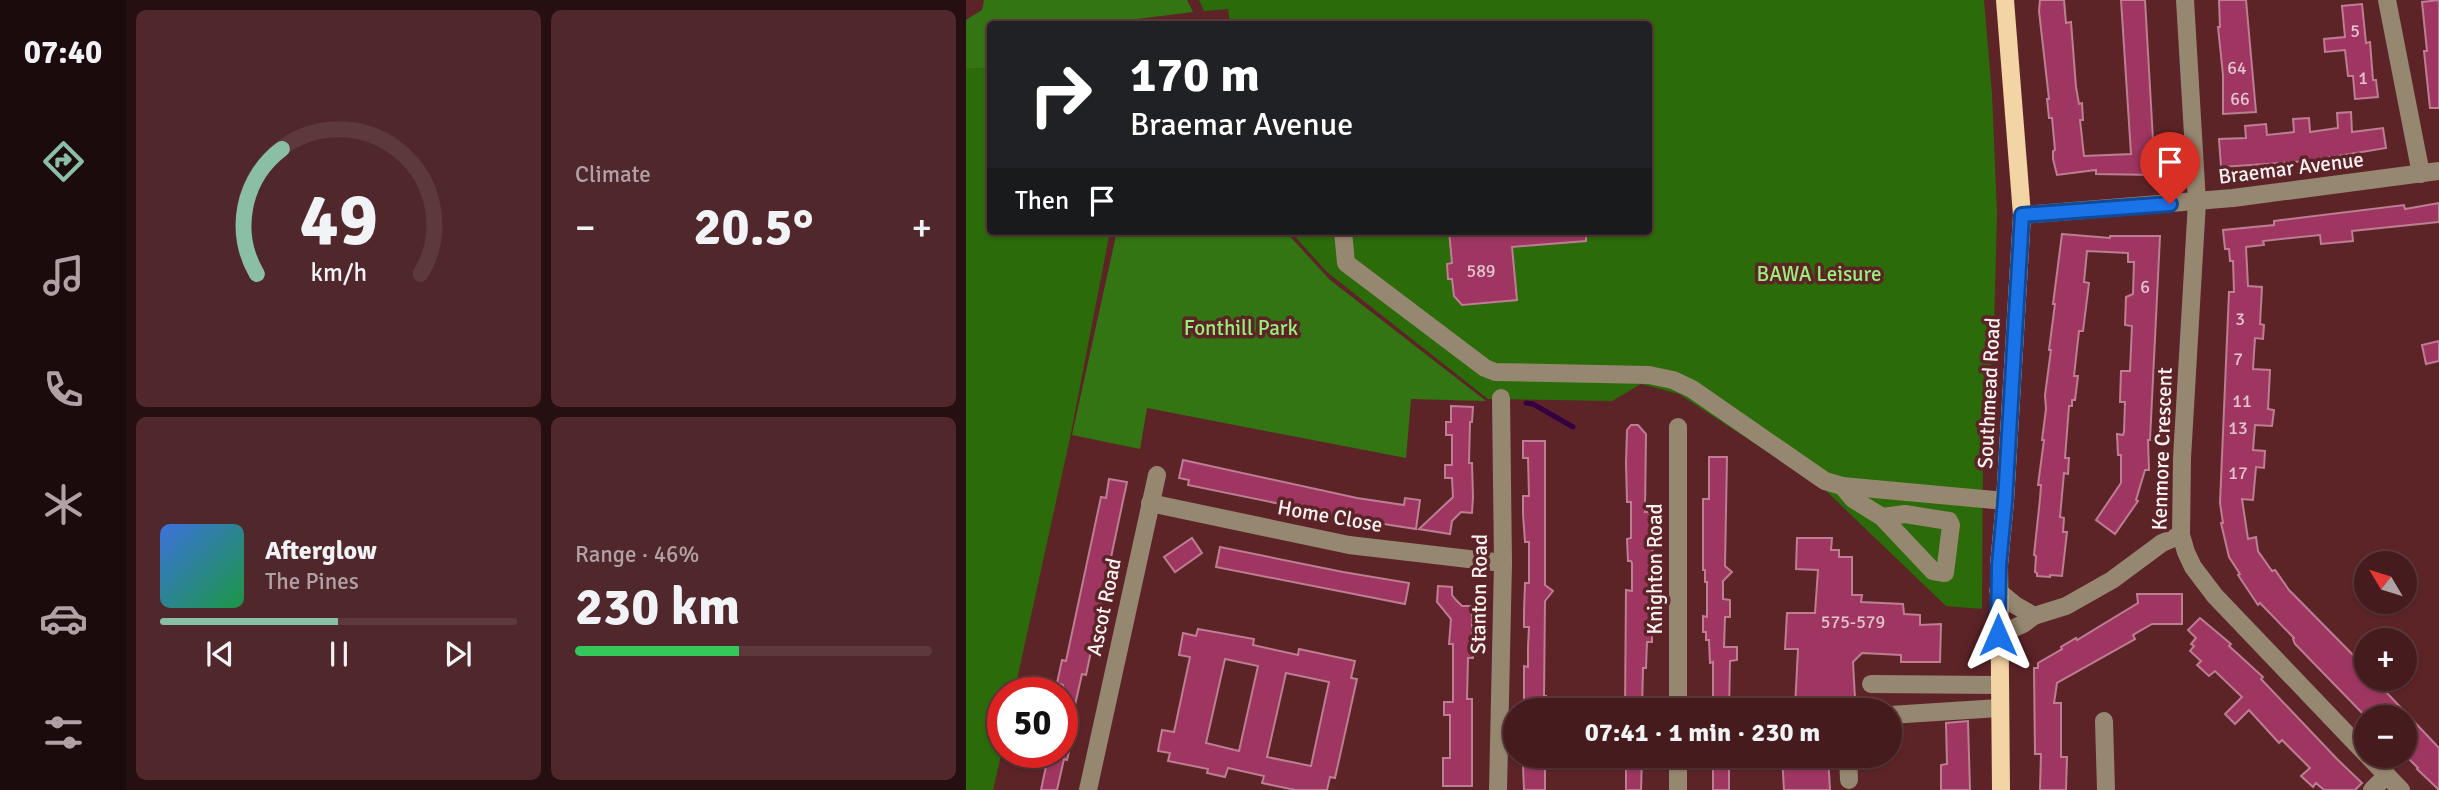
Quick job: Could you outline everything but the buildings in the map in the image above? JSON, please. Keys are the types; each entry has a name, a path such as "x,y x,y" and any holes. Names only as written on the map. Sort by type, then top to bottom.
{"main road":[{"name":"Southmead Road","path":"2001,790 1998,590 2022,215 2005,0"}],"street":[{"name":"Kenmore Crescent","path":"2185,0 2197,202 2182,458 2181,535 2189,560 2215,596 2354,741"},
{"path":"2387,0 2430,172"},
{"name":"Braemar Avenue","path":"2022,215 2197,202 2430,172"},
{"path":"1343,235 1346,263 1485,368 1495,372 1649,375 1673,380 1692,389 1825,481 1843,486 2005,501"},
{"name":"Stanton Road","path":"1499,790 1503,563 1501,398"},
{"name":"Knighton Road","path":"1678,427 1678,698"},
{"name":"Ascot Road","path":"1088,790 1157,475"},
{"path":"1843,486 1853,499 1882,517"},
{"name":"Home Close","path":"1150,503 1349,545 1503,563"},
{"path":"1998,635 2034,616 2066,606 2112,580 2162,542 2181,535"},
{"path":"1998,590 2015,605 2034,616"},
{"path":"1871,684 1998,685"},
{"path":"1902,714 1999,708"},
{"path":"2104,721 2106,790"},
{"path":"1678,768 1678,790"},
{"path":"1848,768 1849,780"},
{"name":"Kenmore Crescent","path":"2380,768 2401,790"},
{"path":"2372,790 2387,775"}],"green space":[{"path":"984,0 1187,0 1193,12 1131,21 987,21 987,68 966,69 966,20 982,10"},
{"name":"BAWA Leisure","path":"1199,0 1984,0 1992,94 1997,214 1994,329 1983,457 1982,609 1946,606 1823,488 1679,394 1641,384 1612,401 1488,399 1327,272 1294,235 1652,235 1652,21 1230,21 1228,9 1204,11"},
{"path":"987,68 987,235 1109,235 1070,438 1018,677 987,677 987,768 998,768 993,790 966,790 966,69"},
{"name":"Fonthill Park","path":"1116,235 1289,235 1330,280 1486,401 1411,399 1406,458 1147,408 1140,449 1072,435"}],"waterway":[{"path":"1526,403 1533,404 1573,427"}],"route":[{"path":"1998,635 1999,565 2022,215 2170,204"}]}
